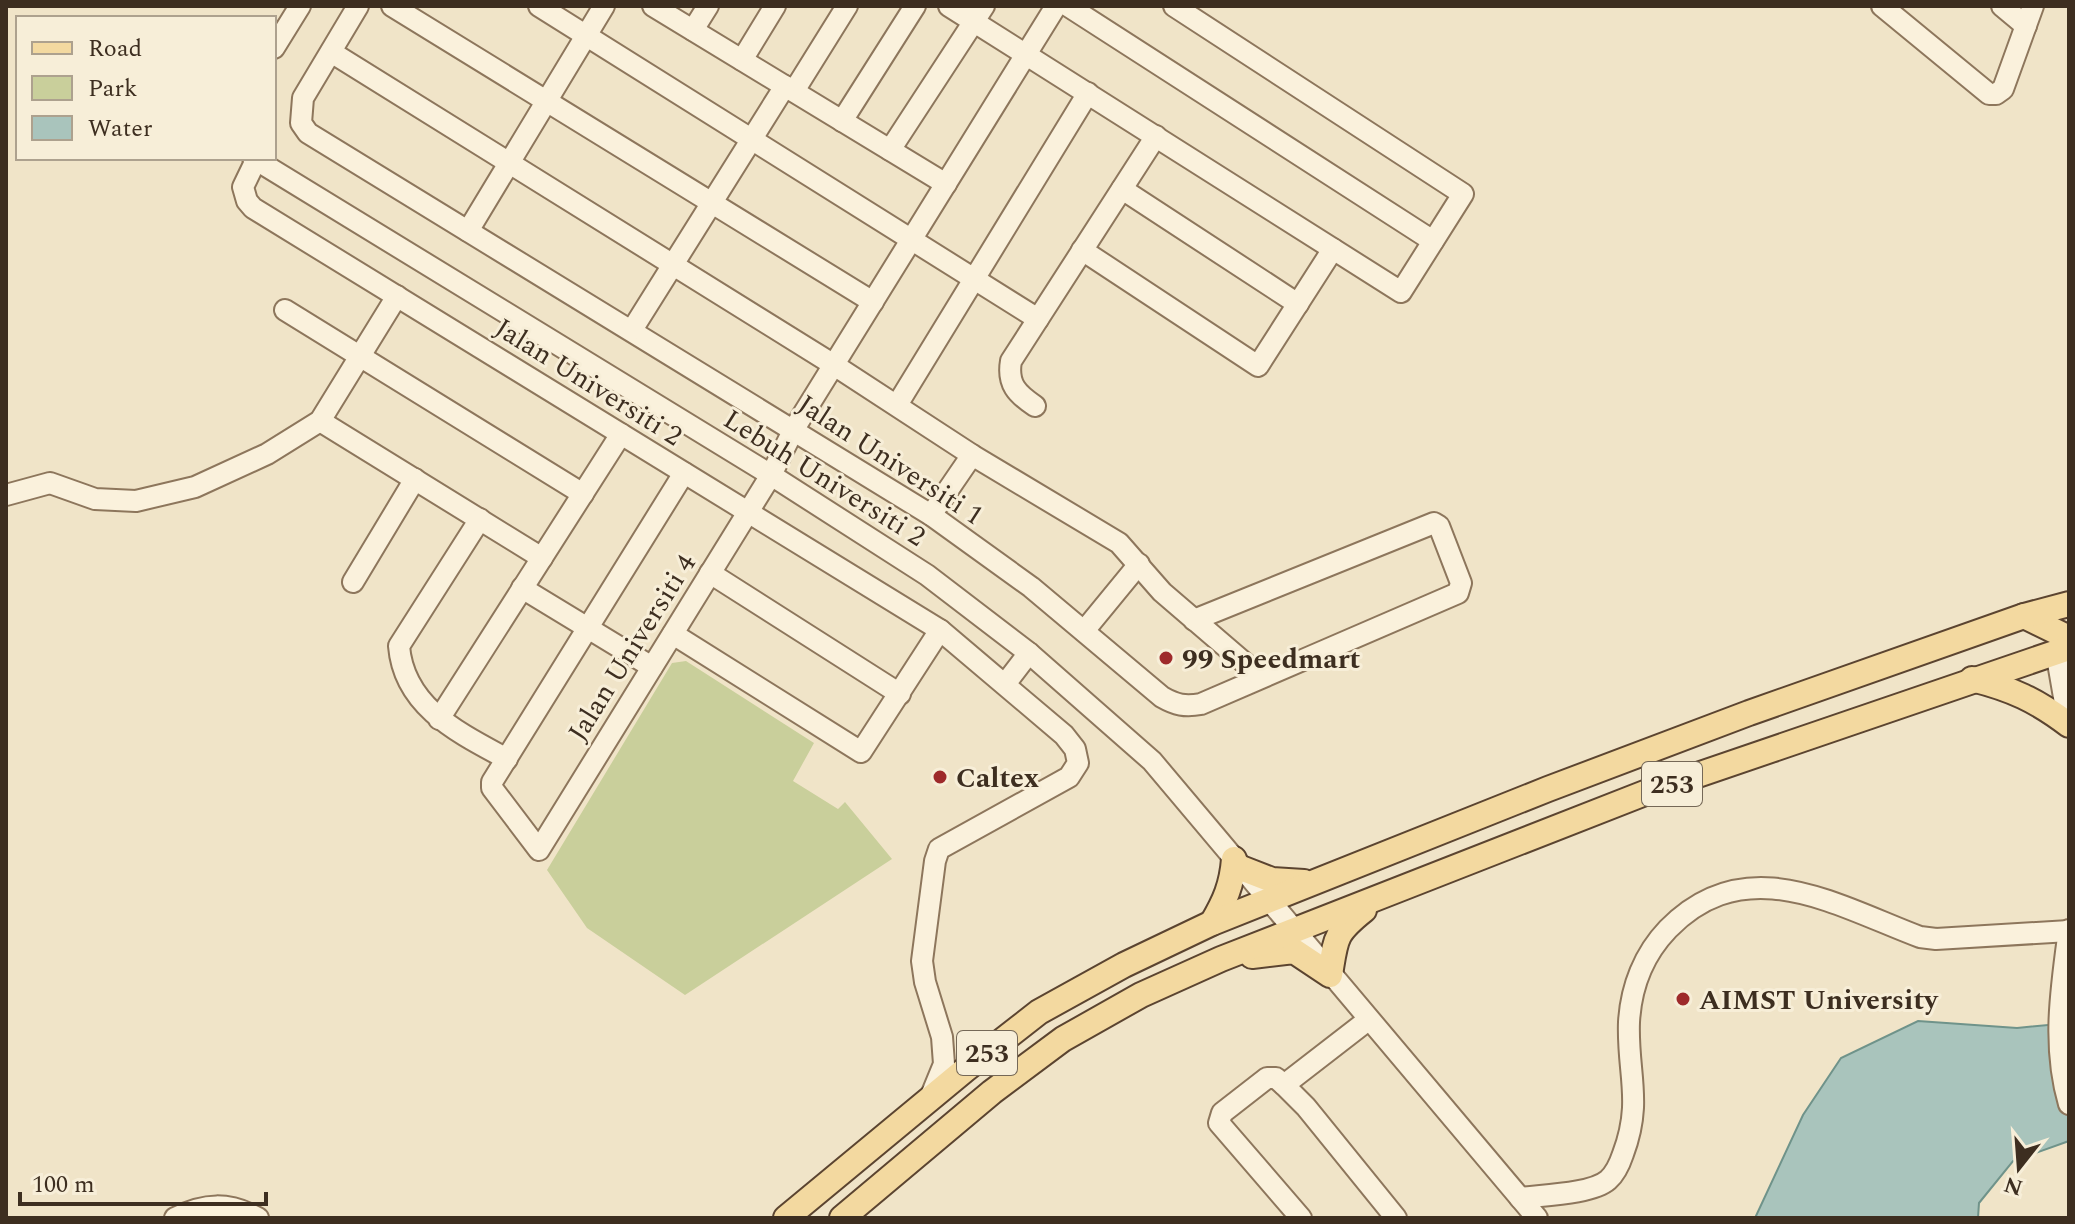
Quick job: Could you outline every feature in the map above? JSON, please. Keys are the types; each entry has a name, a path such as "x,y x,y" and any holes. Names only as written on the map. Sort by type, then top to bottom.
{"main road":[{"name":"253","path":"786,1218 1039,1012 1124,965 1212,923 1548,789 1749,713 2024,616 2069,604"},
{"path":"2024,616 2066,641"},
{"name":"253","path":"842,1218 992,1092 1063,1039 1141,995 1221,959 1645,793 1972,679 2066,641"},
{"path":"1972,679 2009,688 2040,703 2069,726"},
{"path":"1212,923 1227,897 1237,864 1272,880 1314,882"},
{"path":"1221,959 1294,951 1330,975 1342,928 1377,899"}],"street":[{"path":"276,45 300,6"},
{"path":"358,6 331,52 834,365 972,455 1119,543 1149,580 1261,677"},
{"path":"392,6 873,302"},
{"path":"539,6 1038,319"},
{"path":"468,231 604,6"},
{"path":"653,6 946,184"},
{"path":"693,30 708,6"},
{"path":"742,60 775,6"},
{"path":"632,330 752,139 847,6"},
{"path":"842,121 915,6"},
{"path":"949,6 979,14 1026,54 1401,292 1463,194 1188,10"},
{"name":"Jalan Universiti 4","path":"507,759 492,782 492,788 539,850 771,475 794,429 1056,6"},
{"path":"1068,6 1433,241"},
{"path":"1882,6 1989,94 2003,89 2030,16 2002,6"},
{"path":"890,150 979,14"},
{"name":"Jalan Universiti 1","path":"331,52 303,98 301,123 308,133 931,515 993,558 1174,704 1187,707 1201,704 1458,593 1461,583 1439,526 1434,523 1194,620"},
{"path":"897,405 1088,93"},
{"path":"1035,406 1011,386 1011,361 1156,136"},
{"name":"Jalan Universiti 2","path":"254,160 243,187 253,208 940,630 1064,735 1075,749 1078,763 1069,777 939,849 922,961 925,982 942,1037 944,1064 930,1099"},
{"name":"Lebuh Universiti 2","path":"256,160 771,475 927,575 1029,653 1152,761 1537,1218"},
{"path":"1122,189 1298,304"},
{"path":"1082,250 1258,366 1333,249"},
{"path":"6,495 50,483 95,499 136,501 195,487 233,471 320,421 397,296"},
{"path":"285,310 583,494"},
{"path":"320,421 542,558"},
{"path":"439,719 621,434"},
{"path":"931,515 972,455"},
{"path":"480,519 399,646 400,660 415,693 439,719 452,730 507,759 684,473"},
{"path":"353,582 415,479"},
{"path":"1084,631 1139,564"},
{"path":"710,573 900,694"},
{"path":"522,588 652,667"},
{"path":"673,634 857,752 865,750 940,630"},
{"path":"2066,641 2069,726"},
{"path":"1005,684 1029,653"},
{"path":"1520,1198 1595,1188 1608,1180 1619,1166 1632,1126 1635,1104 1629,1020 1645,960 1682,914 1726,891 1755,886 1784,888 1852,909 1920,937 1936,939 2069,931 2059,1006 2060,1065 2069,1104"},
{"path":"1284,1085 1368,1020"},
{"path":"1301,1218 1219,1123 1222,1113 1267,1078 1276,1078 1306,1107 1396,1218"},
{"path":"175,1218 209,1205 226,1205 258,1218"}],"green space":[{"path":"686,661 814,743 793,781 838,809 845,802 892,859 685,995 587,928 547,870 672,663"}],"water":[{"path":"1918,1021 2017,1028 2069,1023 2069,1141 2013,1161 1979,1203 1978,1218 1755,1218 1803,1115 1841,1058"}],"place":[{"name":"99 Speedmart","path":"1166,658"},
{"name":"Caltex","path":"940,777"},
{"name":"AIMST University","path":"1683,999"}]}
